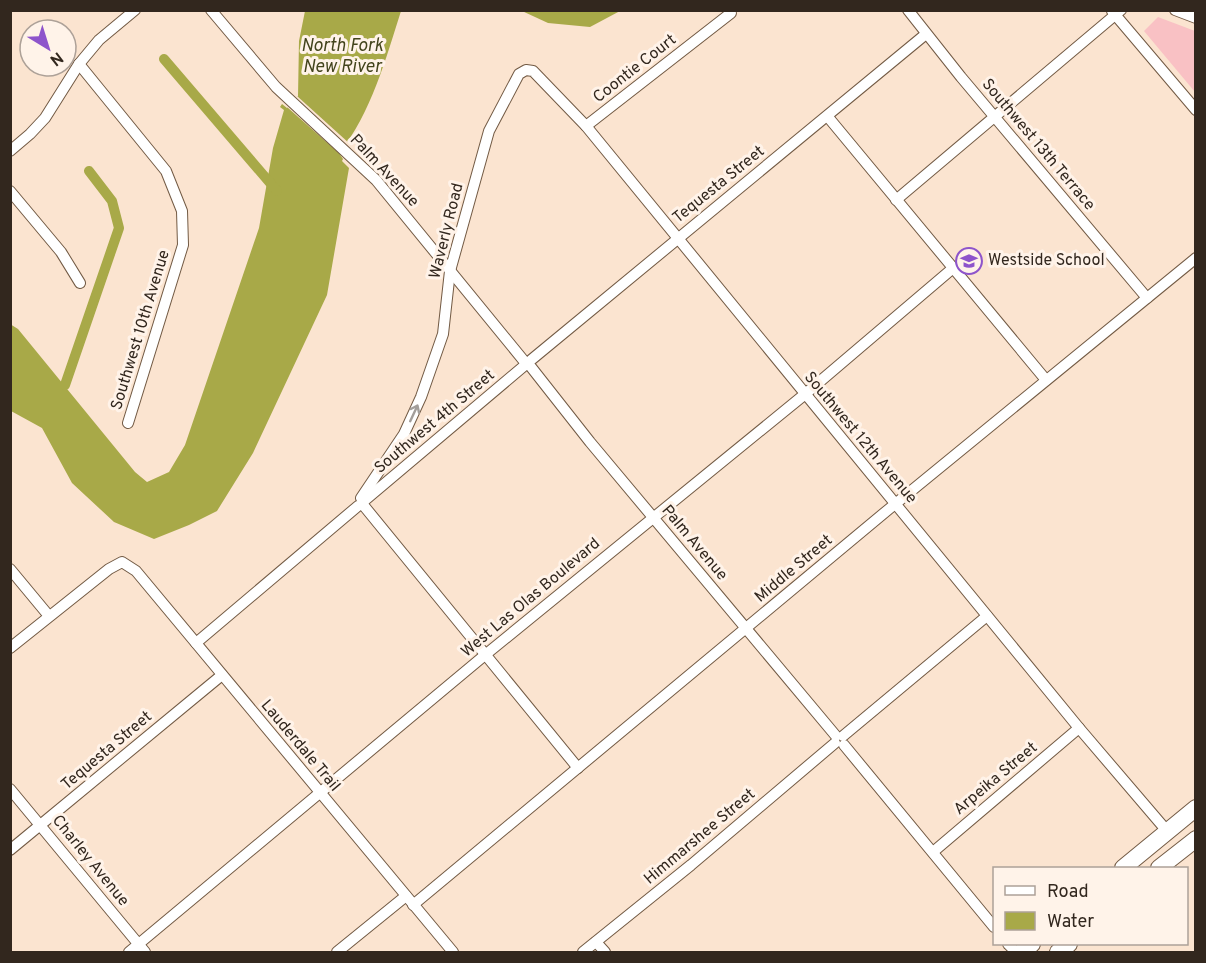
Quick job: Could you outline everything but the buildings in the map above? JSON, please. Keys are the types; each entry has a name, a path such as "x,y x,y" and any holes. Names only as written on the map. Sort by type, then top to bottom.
{"main road":[{"path":"1124,867 1196,808"},
{"path":"1160,867 1196,838"}],"street":[{"path":"10,151 45,118 79,64 99,40 135,10"},
{"name":"Palm Avenue","path":"211,10 276,87 376,180 745,629 993,926"},
{"name":"Southwest 13th Terrace","path":"908,10 1147,298"},
{"path":"1174,10 1196,18"},
{"path":"896,200 1116,12 1196,110"},
{"name":"Coontie Court","path":"586,126 731,13"},
{"name":"Tequesta Street","path":"528,364 926,34"},
{"name":"Southwest 10th Avenue","path":"79,64 166,171 182,211 183,245 128,423"},
{"name":"Southwest 12th Avenue","path":"526,70 538,75 586,126 1079,728 1167,831"},
{"name":"Waverly Road","path":"362,503 404,434 421,397 443,334 450,271 489,131 513,83 519,74 526,70"},
{"path":"828,117 1046,380"},
{"path":"10,191 61,252 80,283"},
{"name":"Middle Street","path":"337,952 410,901 578,768 895,504 1196,258"},
{"name":"West Las Olas Boulevard","path":"129,952 142,949 320,794 485,655 804,394 952,269"},
{"name":"Southwest 4th Street","path":"362,503 528,364"},
{"path":"196,643 362,503 578,768"},
{"name":"Lauderdale Trail","path":"50,616 109,569 122,562 136,570 453,952"},
{"path":"10,569 50,616 10,648"},
{"name":"Himmarshee Street","path":"583,952 699,858 987,616"},
{"name":"Tequesta Street","path":"10,850 222,675"},
{"name":"Arpeika Street","path":"933,852 1079,728"},
{"name":"Charley Avenue","path":"10,789 142,949"},
{"path":"596,942 605,952"}],"shaded area":[{"path":"1158,17 1195,31 1195,92 1144,31"}],"water":[{"name":"North Fork New River","path":"305,11 401,11 369,103 339,153 342,161 349,168 327,295 253,453 217,511 154,539 114,522 72,483 42,428 11,411 10,324 18,329 135,472 147,482 169,472 185,445 259,228 273,148 284,110 280,107 282,104 287,108 298,96 299,41"},
{"path":"522,11 620,11 590,27 548,23"}],"pier":[{"path":"297,96 350,144 340,154 287,107"}],"waterway":[{"path":"164,59 277,191"},
{"path":"65,385 119,228 112,201 89,171"}],"place":[{"name":"Westside School","path":"969,261"}]}
